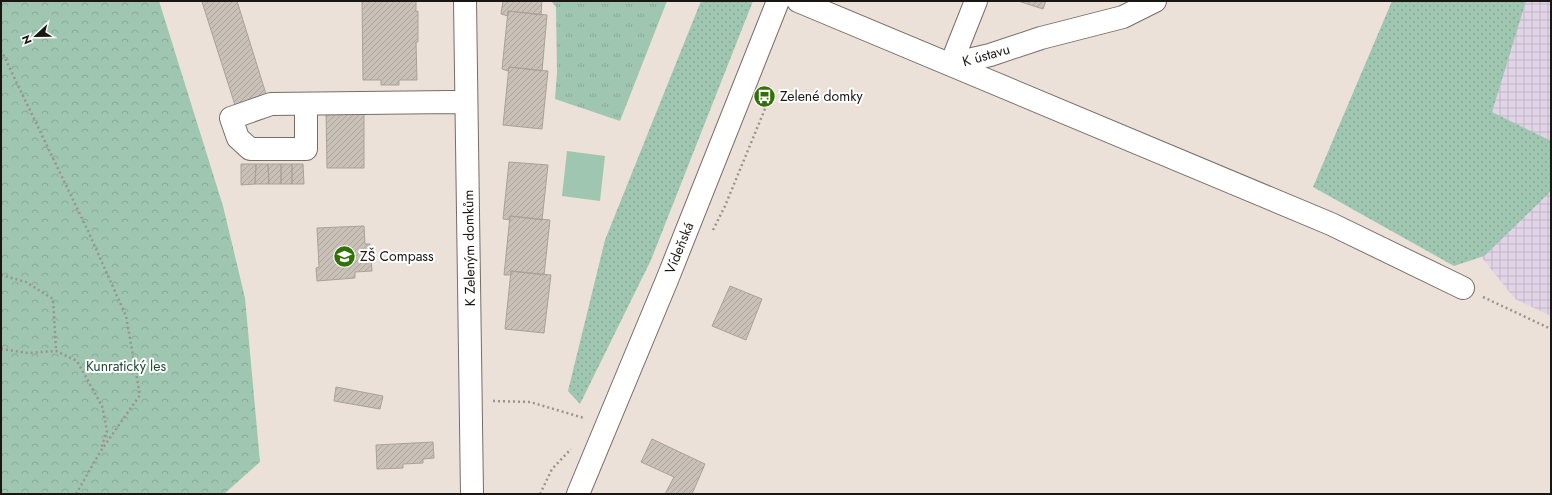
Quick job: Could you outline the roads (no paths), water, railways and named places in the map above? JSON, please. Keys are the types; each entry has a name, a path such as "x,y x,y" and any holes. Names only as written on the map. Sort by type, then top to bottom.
{"street":[{"name":"K Zeleným domkům","path":"465,1 472,494"},
{"name":"Vídeňská","path":"578,494 667,280 778,1"},
{"name":"K ústavu","path":"798,1 951,64 990,55 1041,38 1123,17 1155,1"},
{"path":"976,1 951,64 1331,224 1464,288"},
{"path":"306,104 466,103"}],"place":[{"name":"Zelené domky","path":"765,96"},
{"name":"ZŠ Compass","path":"344,256"}],"park label":[{"name":"Kunratický les","path":"126,366"}]}
